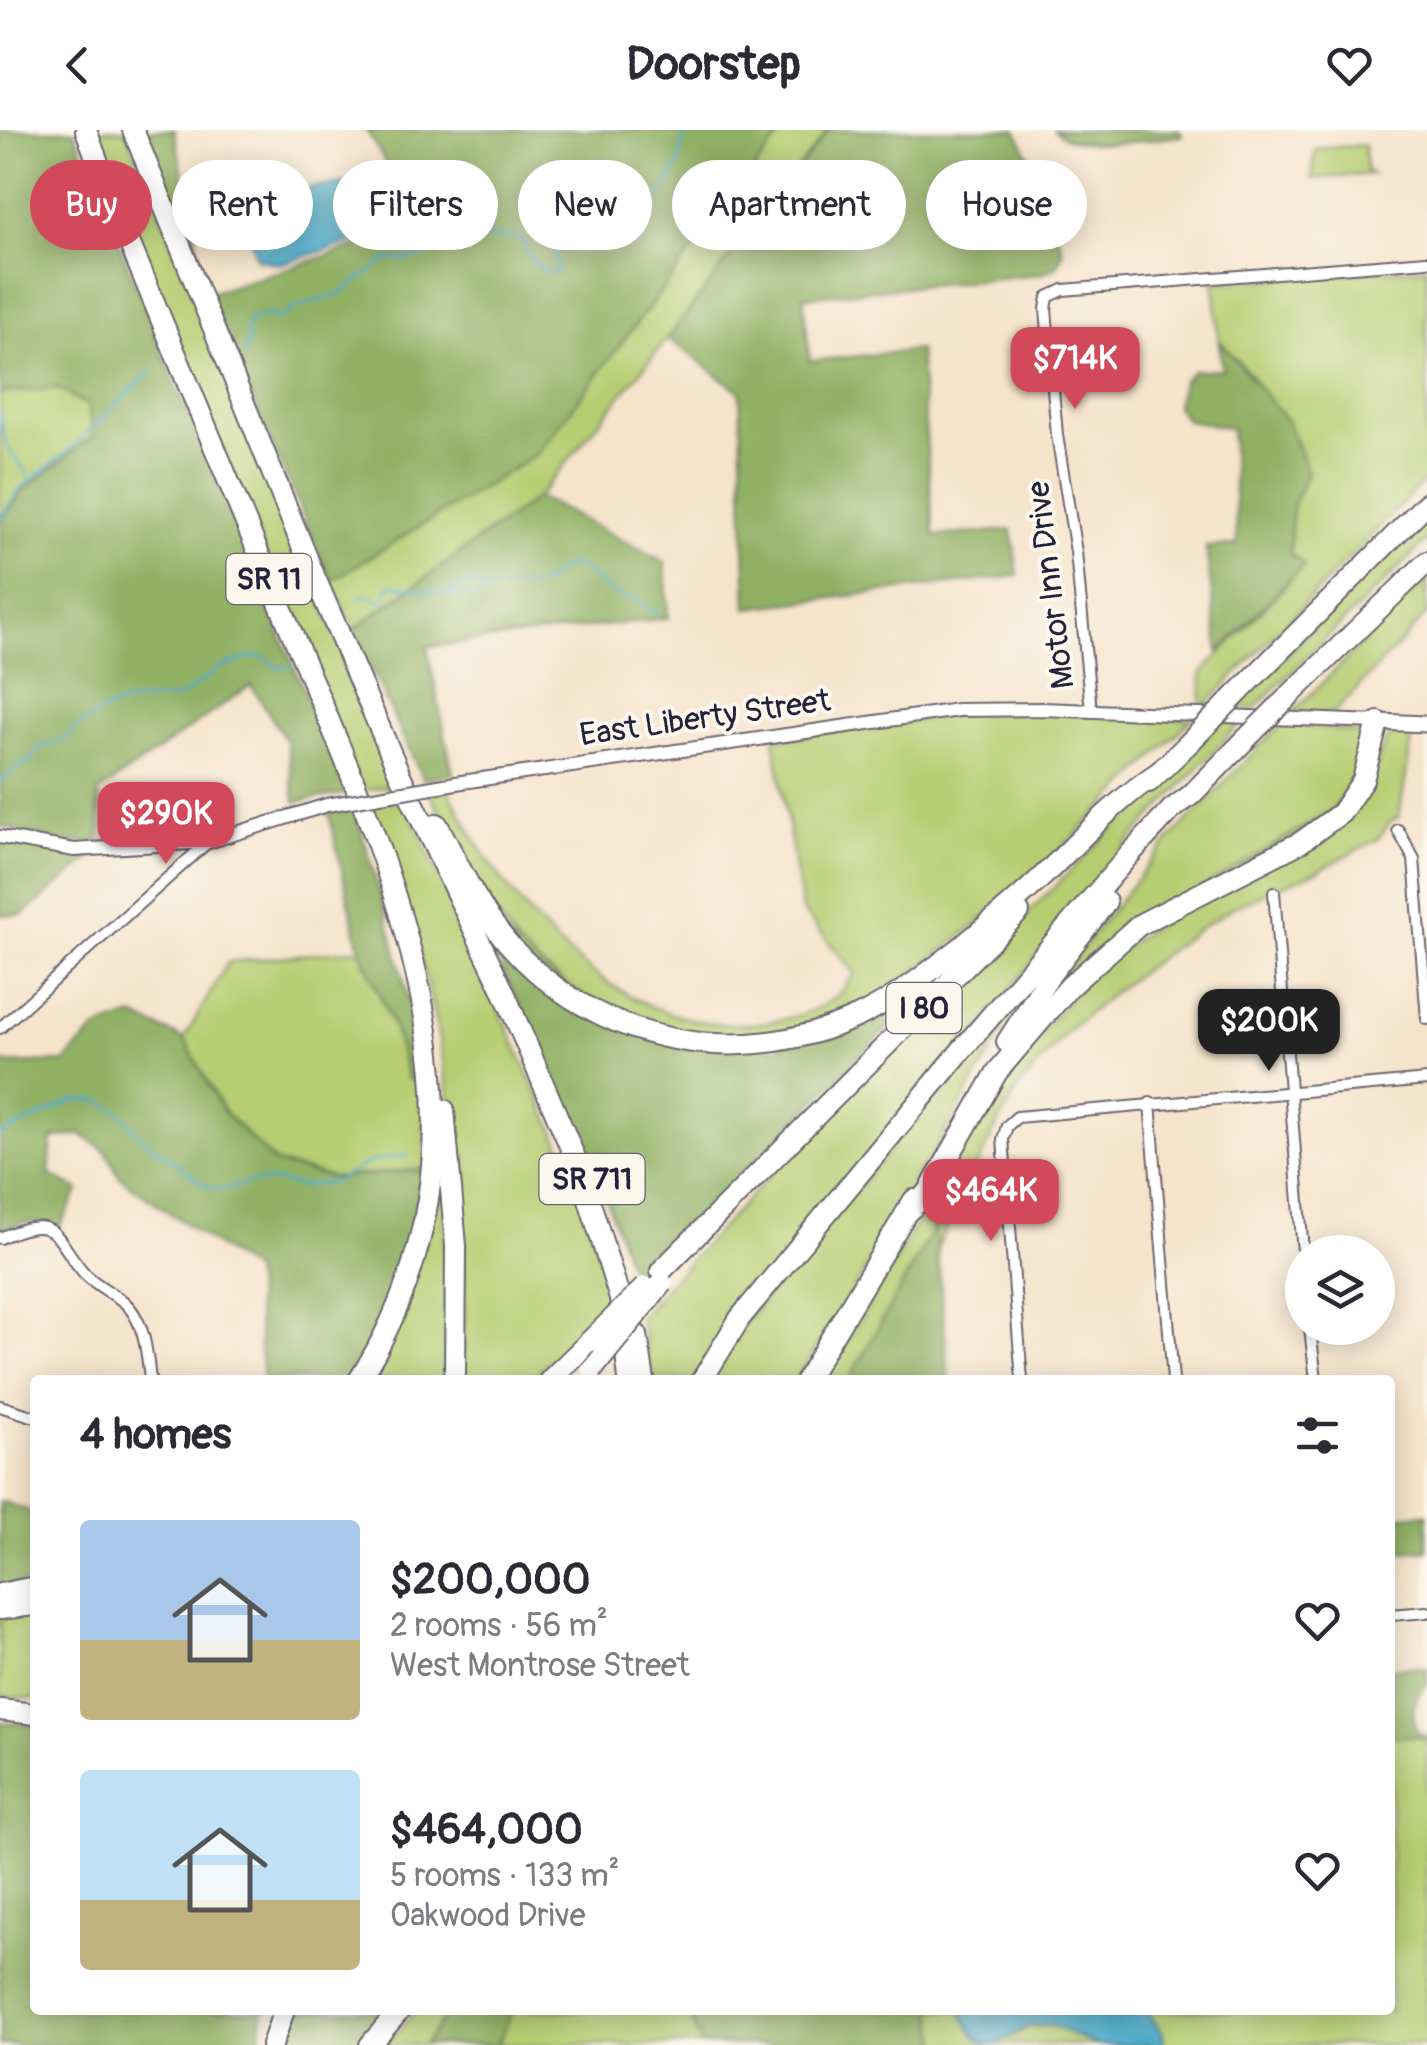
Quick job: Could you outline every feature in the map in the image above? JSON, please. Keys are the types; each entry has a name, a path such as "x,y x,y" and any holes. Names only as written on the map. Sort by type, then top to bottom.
{"highway":[{"name":"SR 11","path":"86,130 369,819 410,943 430,1034 434,1133 429,1196 420,1240 389,1326 362,1375"},
{"name":"SR 11","path":"133,130 400,775 503,990 594,1207 620,1299 628,1375"},
{"path":"1266,664 1290,630 1427,488"},
{"name":"I 80","path":"555,1375 662,1277 760,1172 1427,503"},
{"name":"I 80","path":"809,1375 998,1056 1090,921 1191,796 1427,562"},
{"path":"364,690 402,750 480,903 522,959 548,982 608,1019 650,1034 703,1044 747,1045 792,1039 832,1027 880,1004 959,948 1041,878 1128,793 1159,772"},
{"path":"907,1212 928,1193 997,1072 1070,986 1139,925 1302,842 1341,813 1363,780 1378,722"},
{"path":"705,1375 740,1318 905,1116 1130,854 1172,809 1191,796"},
{"name":"SR 711","path":"503,990 526,1027 609,1222 628,1290 643,1375"},
{"path":"430,1034 448,1135 454,1204 455,1375"},
{"path":"588,1375 662,1277"},
{"path":"0,1594 30,1588"},
{"path":"0,1609 30,1606"},
{"path":"0,1707 30,1710"},
{"path":"273,2042 285,2015"},
{"path":"370,2045 396,2015"}],"main road":[{"name":"East Liberty Street","path":"1378,722 1427,724"}],"street":[{"name":"Motor Inn Drive","path":"1090,711 1076,552 1057,435 1048,296 1063,290 1427,262"},
{"name":"East Liberty Street","path":"0,837 74,850 208,842 327,804 930,713 993,708 1378,722"},
{"path":"1398,830 1414,860 1427,1020"},
{"path":"0,1028 208,842"},
{"path":"1274,892 1301,1235"},
{"path":"1022,1375 1002,1139 1010,1122 1028,1114 1427,1080"},
{"path":"1150,1103 1173,1375"},
{"path":"0,1238 30,1227 56,1234 85,1274 131,1308 140,1326 149,1375"},
{"path":"1312,1345 1315,1375"},
{"path":"0,1406 30,1415"},
{"path":"1395,1615 1427,1612"}],"green space":[{"path":"0,130 74,130 86,160 30,160 30,250 122,250 347,793 295,802 287,742 251,685 99,792 100,843 62,842 0,826 0,522 24,490 93,436 88,406 57,388 0,393"},
{"path":"92,130 125,130 138,160 104,160"},
{"path":"143,130 174,130 180,160 172,160 172,204"},
{"path":"366,130 784,130 761,160 672,160 672,250 693,250 537,454 331,581 207,294 346,250 498,250 498,160 384,160"},
{"path":"784,130 828,130 805,160 761,160"},
{"path":"828,130 1016,130 1031,160 926,160 926,250 1062,250 1056,267 1039,274 803,297 810,361 919,350 934,536 1012,530 1018,576 747,608 740,392 668,338 736,250 906,250 906,160 805,160"},
{"path":"1054,130 1179,130 1182,136 1097,144 1065,138"},
{"path":"1364,145 1366,171 1372,174 1312,179 1315,149"},
{"path":"152,195 398,785 362,790 141,250 152,250"},
{"path":"190,250 198,250 207,294"},
{"path":"693,250 736,250 538,497 353,630 331,581 537,454"},
{"path":"1427,267 1427,478 1201,710 1202,673 1304,566 1290,553 1292,506 1308,472 1251,375 1219,340 1214,283"},
{"path":"1219,340 1287,421 1308,472 1292,506 1290,553 1304,565 1219,652 1206,547 1237,545 1231,428 1187,420 1176,406 1183,381 1193,371 1222,369"},
{"path":"57,388 88,406 93,436 24,490 0,522 0,393"},
{"path":"538,497 665,562 668,618 427,647 453,774 423,779 353,630"},
{"path":"1427,512 1427,540 1254,709 1234,708"},
{"path":"1427,579 1427,614 1334,713 1293,712"},
{"path":"1020,712 1192,719 1054,856 981,921 876,1001 792,1034 698,1039 601,1009 524,953 477,889 430,793 448,790 484,855 514,895 569,953 601,978 635,999 671,1014 710,1023 771,1022 821,1006 837,996 855,973 802,910 774,739 962,714"},
{"path":"1222,720 1242,721 1134,836 701,1375 650,1375 640,1317 859,1081"},
{"path":"1283,722 1362,734 1354,779 1333,809 1087,958 1048,996 1101,923 1171,838"},
{"path":"1413,732 1399,817 1390,822 1378,839 1317,871 1237,905 1197,930 1067,1032 1020,1086 937,1248 935,1227 852,1375 827,1375 993,1094 1095,968 1180,908 1368,787 1386,740"},
{"path":"404,798 576,1179 614,1304 536,1375 462,1375 465,1265 449,1094 412,926 369,804"},
{"path":"354,806 402,974 424,1076 408,1079 394,1028 360,949 328,810"},
{"path":"0,837 100,850 23,915 0,915"},
{"path":"474,909 613,1027 776,1048 961,955 635,1283 594,1163"},
{"path":"360,949 394,1028 408,1078 424,1076 426,1169 334,1178 275,1163 224,1112 184,1039 228,962"},
{"path":"1035,977 830,1330 798,1375 712,1375 734,1335"},
{"path":"133,1016 184,1039 224,1112 275,1163 334,1178 426,1169 397,1291 352,1375 263,1375 253,1271 120,1178 106,1151 81,1134 52,1139 49,1174 79,1190 59,1228 29,1222 0,1231 0,1064 64,1062 96,1029"},
{"path":"441,1170 447,1276 444,1375 366,1375"},
{"path":"935,1226 949,1375 852,1375"},
{"path":"0,1501 30,1511 30,1582 0,1588"},
{"path":"1427,1514 1427,1550 1395,1553 1395,1517"},
{"path":"30,1612 30,1699 0,1696 0,1615"},
{"path":"1427,1667 1427,1684 1418,1695 1414,1712 1417,1732 1427,1736 1427,1741 1416,1736 1395,1736 1395,1668"},
{"path":"0,1722 30,1725 30,2015 263,2015 258,2045 0,2045"},
{"path":"1395,1736 1416,1736 1427,1741 1427,2045 939,2045 934,2015 1395,2015"},
{"path":"299,2015 382,2015 358,2045 288,2045"},
{"path":"412,2015 446,2015 424,2045 385,2045"},
{"path":"446,2015 510,2015 498,2045 424,2045"},
{"path":"510,2015 690,2015 702,2045 498,2045"},
{"path":"690,2015 934,2015 939,2045 702,2045"}],"water":[{"path":"333,184 333,248 279,264 257,259 255,250 313,250 313,188"},
{"path":"963,2015 1150,2015 1162,2032 1164,2045 1097,2045 1053,2026 1030,2026 997,2044 987,2045 975,2037"}],"waterway":[{"path":"245,354 250,343 245,332 251,324 247,320 273,313 274,319 283,317 293,308 340,294 388,259 403,260 490,237 520,237 535,265 550,273 558,271 555,258 563,239 590,247 621,222 623,210 652,208 676,168 687,130"},
{"path":"0,519 20,489 74,446 152,370"},
{"path":"0,414 6,445 30,478"},
{"path":"358,599 368,595 386,601 387,589 392,585 471,597 485,590 540,585 572,565 615,594 641,602 658,614"},
{"path":"450,591 470,582 488,589"},
{"path":"0,781 40,748 63,740 104,710 128,702 179,698 222,667 250,657 263,657 279,668 293,666"},
{"path":"0,1135 75,1100 98,1100 121,1113 140,1136 208,1187 229,1189 250,1182 302,1186 333,1182 373,1161 408,1155"}]}
